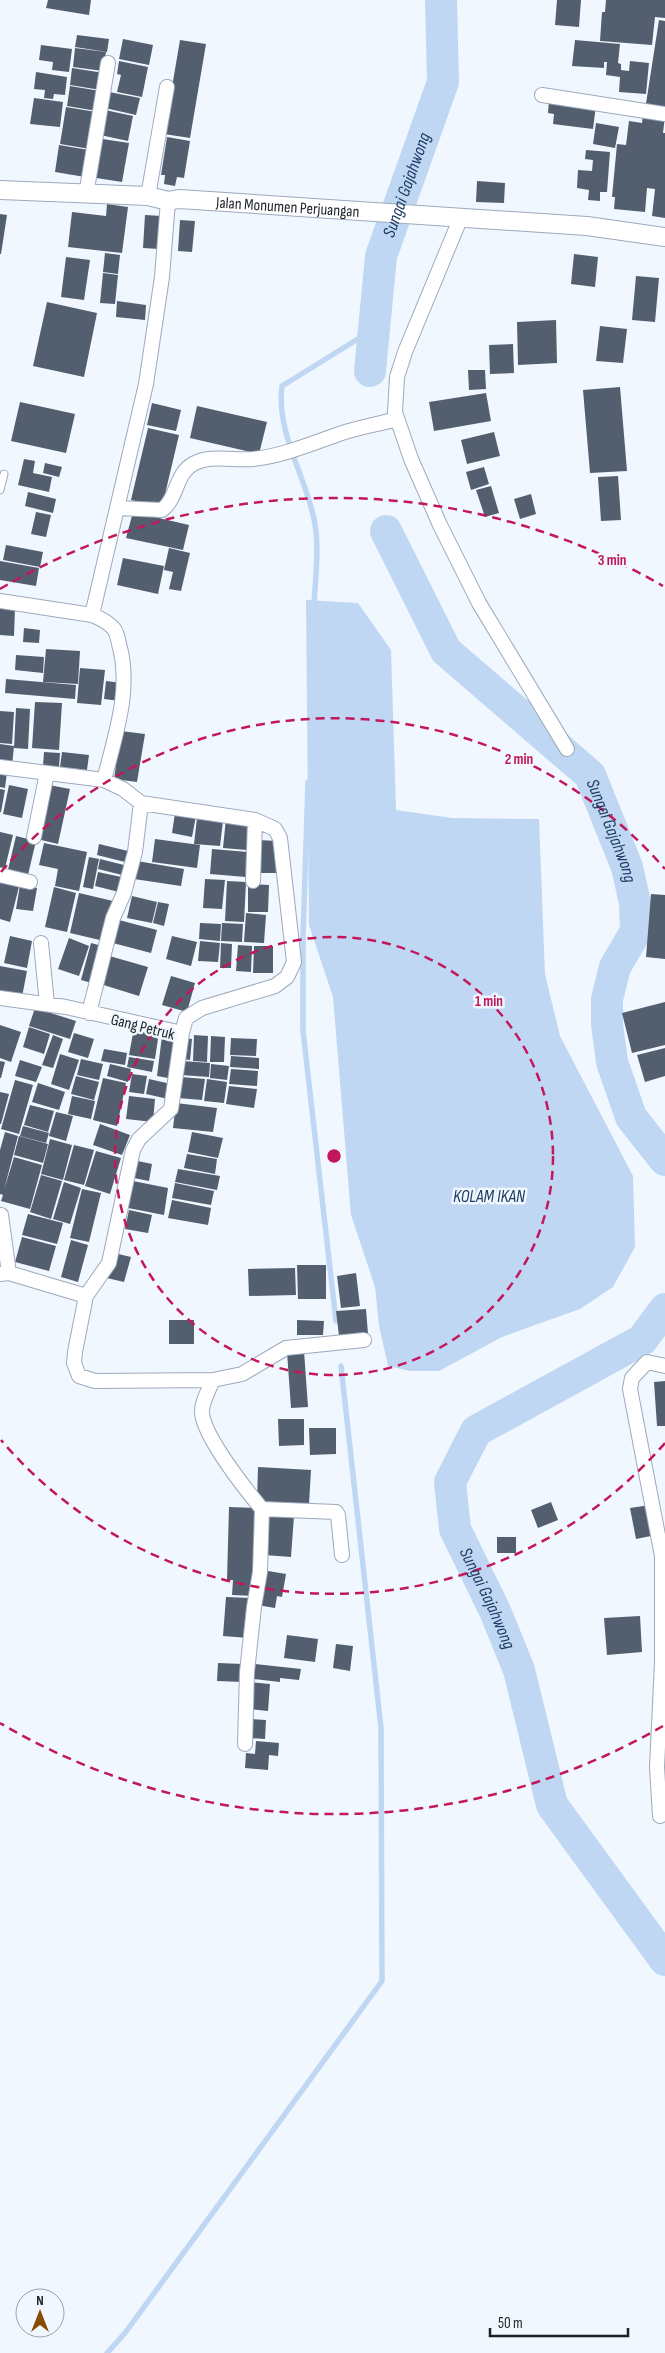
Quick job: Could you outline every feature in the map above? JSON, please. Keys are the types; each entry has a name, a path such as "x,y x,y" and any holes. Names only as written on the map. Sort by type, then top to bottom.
{"street":[{"path":"86,195 108,63"},
{"path":"148,196 167,86"},
{"path":"542,95 665,114"},
{"name":"Jalan Monumen Perjuangan","path":"0,190 86,195 148,196 168,201 179,199 416,215 461,216 587,226 665,237"},
{"path":"92,615 146,384 162,277 168,201"},
{"path":"461,216 405,352 397,376 395,412 411,459 440,525 479,602 567,749"},
{"path":"118,508 162,510 170,505 183,472 192,464 204,459 254,459 301,447 345,432 398,419"},
{"path":"0,601 92,615 104,620 116,630 123,657 123,693 104,780"},
{"path":"0,767 104,780 123,789 141,802 255,820 275,829 280,838 294,962 287,977 275,986 209,1006 186,1018 182,1033"},
{"path":"34,837 47,773"},
{"path":"89,1013 114,918 124,893 135,852 141,802"},
{"path":"253,881 255,820"},
{"path":"0,875 30,882"},
{"path":"41,943 47,1004"},
{"name":"Gang Petruk","path":"0,998 47,1004 182,1033 171,1110 138,1140 133,1150 109,1263 86,1296"},
{"path":"1,1215 4,1274 86,1296 74,1363 79,1376 95,1381 213,1380 242,1374 286,1348 364,1340"},
{"path":"660,1816 662,1776 663,1557 630,1389 632,1378 647,1362 665,1366"},
{"path":"213,1380 201,1412 208,1431 233,1474 262,1509 260,1572 247,1672 245,1744"},
{"path":"262,1509 336,1512 342,1555"}],"lane":[{"path":"0,490 4,474"}],"water":[{"name":"KOLAM IKAN","path":"306,600 358,603 391,650 396,810 452,818 539,819 545,974 560,1036 633,1176 635,1247 613,1287 580,1309 502,1337 439,1371 410,1371 388,1366 379,1326 375,1287 351,1215 333,997 309,925"}],"building":[{"path":"48,0 91,0 89,15 46,8"},
{"path":"557,0 581,0 579,27 555,25"},
{"path":"606,0 665,0 665,18 655,17 652,45 600,41 602,12 605,12"},
{"path":"659,20 665,21 665,113 645,110"},
{"path":"77,35 109,39 107,52 75,47"},
{"path":"123,39 153,45 149,65 119,59"},
{"path":"180,40 206,44 190,138 164,134"},
{"path":"575,40 620,44 618,63 621,64 621,70 629,71 630,61 649,63 646,94 619,92 620,77 606,75 607,62 604,62 604,68 572,66"},
{"path":"41,45 72,49 69,72 52,70 53,62 39,60"},
{"path":"75,48 106,52 103,71 73,67"},
{"path":"119,61 148,67 142,97 117,92 121,75 117,74"},
{"path":"72,68 104,73 101,90 70,85"},
{"path":"36,72 67,77 65,95 54,94 53,99 44,98 45,90 34,89"},
{"path":"70,86 100,91 97,111 67,106"},
{"path":"109,92 140,98 136,115 105,108"},
{"path":"34,98 63,102 60,127 30,124"},
{"path":"549,100 596,105 593,129 553,124 554,114 548,113"},
{"path":"66,107 96,112 90,149 60,144"},
{"path":"105,110 133,116 128,141 100,135"},
{"path":"643,113 665,116 663,133 665,133 665,218 652,216 655,189 647,188 645,212 614,209 615,197 612,197 617,144 626,145 629,121 642,123"},
{"path":"596,123 619,127 615,148 593,144"},
{"path":"167,137 190,141 184,178 177,177 175,186 164,184 165,175 161,175"},
{"path":"96,138 129,143 122,182 90,177"},
{"path":"59,145 89,150 85,177 55,172"},
{"path":"586,150 610,152 607,192 600,192 600,201 588,200 589,190 577,188 578,170 592,171 593,160 585,159"},
{"path":"477,181 505,183 504,203 476,202"},
{"path":"107,204 128,207 122,253 68,247 72,212 106,216"},
{"path":"0,214 7,215 1,254 0,254"},
{"path":"145,215 162,216 159,249 143,248"},
{"path":"180,220 195,221 192,252 178,251"},
{"path":"105,253 120,255 118,274 103,272"},
{"path":"574,254 598,257 595,287 571,284"},
{"path":"66,257 90,260 84,300 61,297"},
{"path":"103,273 118,275 115,304 100,303"},
{"path":"636,276 659,278 655,322 632,320"},
{"path":"117,301 146,305 145,320 116,317"},
{"path":"47,302 97,313 84,377 33,366"},
{"path":"556,320 557,363 518,365 517,322"},
{"path":"600,326 627,329 623,363 596,361"},
{"path":"513,344 514,373 490,374 489,345"},
{"path":"468,370 485,370 486,389 469,390"},
{"path":"620,387 627,471 590,473 583,390"},
{"path":"486,393 491,421 434,431 429,402"},
{"path":"20,402 75,414 66,453 11,441"},
{"path":"152,403 181,410 176,431 147,425"},
{"path":"197,406 267,422 259,454 190,438"},
{"path":"148,428 179,435 162,507 131,500"},
{"path":"494,432 500,456 467,464 461,440"},
{"path":"24,459 35,461 33,473 52,477 49,492 18,485"},
{"path":"45,463 62,467 59,477 43,473"},
{"path":"484,467 489,484 471,490 466,472"},
{"path":"618,476 621,520 601,521 598,477"},
{"path":"491,486 499,513 485,517 476,490"},
{"path":"28,492 56,499 53,513 25,506"},
{"path":"531,494 536,514 520,519 514,499"},
{"path":"36,512 51,515 46,537 31,534"},
{"path":"133,512 189,525 183,550 126,538"},
{"path":"6,545 43,552 40,567 3,560"},
{"path":"169,548 190,553 181,591 169,589 173,572 164,570"},
{"path":"123,558 164,566 158,594 117,585"},
{"path":"0,561 39,568 36,586 0,580"},
{"path":"0,607 15,608 14,636 0,635"},
{"path":"24,628 40,630 39,643 23,642"},
{"path":"46,649 80,651 78,684 43,682"},
{"path":"16,655 44,657 43,673 15,670"},
{"path":"80,668 105,670 101,705 77,703"},
{"path":"6,679 76,685 75,699 5,693"},
{"path":"106,681 122,683 120,701 104,699"},
{"path":"35,702 62,703 59,750 32,748"},
{"path":"16,708 30,709 28,749 14,748"},
{"path":"0,711 14,712 12,744 0,743"},
{"path":"121,731 145,734 137,782 114,779"},
{"path":"0,744 14,746 12,766 0,765"},
{"path":"44,752 60,753 59,767 43,766"},
{"path":"62,752 89,755 87,770 60,767"},
{"path":"0,771 7,772 5,788 0,787"},
{"path":"9,785 28,789 22,818 3,814"},
{"path":"49,785 70,789 58,844 37,839"},
{"path":"0,789 5,790 1,812 0,812"},
{"path":"175,813 196,816 192,837 172,833"},
{"path":"197,818 223,821 220,846 194,844"},
{"path":"226,818 250,821 247,850 223,848"},
{"path":"0,832 13,835 4,872 0,871"},
{"path":"16,836 36,841 27,879 7,874"},
{"path":"155,839 200,845 197,868 152,862"},
{"path":"258,840 278,841 277,873 257,873"},
{"path":"44,843 87,852 79,891 55,886 58,869 39,865"},
{"path":"99,844 132,852 129,863 97,855"},
{"path":"212,849 248,852 246,877 210,874"},
{"path":"89,857 99,859 93,889 83,887"},
{"path":"100,859 128,866 126,876 98,869"},
{"path":"137,861 184,869 181,886 134,879"},
{"path":"98,872 126,878 123,893 95,886"},
{"path":"0,878 20,883 10,922 0,919"},
{"path":"205,879 225,880 222,909 203,908"},
{"path":"227,881 246,882 244,922 225,921"},
{"path":"248,884 269,885 268,912 248,912"},
{"path":"20,885 37,888 33,911 16,909"},
{"path":"54,887 76,893 67,932 45,927"},
{"path":"79,893 113,901 104,941 70,933"},
{"path":"651,894 665,895 665,959 646,957"},
{"path":"132,896 157,902 152,923 127,918"},
{"path":"158,902 169,904 164,926 153,923"},
{"path":"246,913 266,915 264,943 244,942"},
{"path":"115,919 157,930 151,953 109,942"},
{"path":"200,923 221,924 220,941 199,939"},
{"path":"222,923 243,924 242,942 221,941"},
{"path":"10,936 32,941 27,968 4,963"},
{"path":"172,936 197,942 191,966 166,959"},
{"path":"69,938 89,946 79,976 58,969"},
{"path":"200,941 220,943 218,962 198,961"},
{"path":"91,943 106,947 95,984 81,980"},
{"path":"221,943 232,944 231,968 220,968"},
{"path":"238,945 252,946 251,972 236,971"},
{"path":"254,946 273,946 273,973 253,973"},
{"path":"106,955 148,967 139,996 97,983"},
{"path":"0,966 27,971 22,997 0,993"},
{"path":"171,976 195,983 187,1012 162,1005"},
{"path":"665,1002 665,1045 632,1053 622,1013"},
{"path":"35,1008 76,1021 70,1039 29,1026"},
{"path":"0,1025 21,1032 11,1062 0,1058"},
{"path":"29,1027 50,1034 44,1054 23,1047"},
{"path":"134,1028 159,1032 155,1059 129,1055"},
{"path":"74,1033 94,1039 88,1058 68,1052"},
{"path":"53,1035 63,1039 53,1068 42,1065"},
{"path":"194,1035 208,1036 207,1062 193,1061"},
{"path":"162,1036 174,1038 168,1078 157,1076"},
{"path":"211,1036 225,1037 224,1062 210,1062"},
{"path":"184,1038 192,1039 190,1060 182,1059"},
{"path":"231,1038 257,1039 256,1056 230,1055"},
{"path":"665,1048 665,1076 645,1082 637,1055"},
{"path":"104,1049 127,1053 125,1065 101,1061"},
{"path":"60,1054 79,1060 69,1090 51,1084"},
{"path":"231,1056 259,1058 259,1069 230,1067"},
{"path":"129,1057 154,1061 152,1072 127,1067"},
{"path":"81,1059 103,1064 99,1080 77,1075"},
{"path":"20,1060 42,1067 36,1082 15,1076"},
{"path":"0,1061 5,1062 1,1078 0,1078"},
{"path":"182,1061 210,1063 209,1077 181,1075"},
{"path":"110,1064 131,1069 128,1082 107,1076"},
{"path":"211,1064 229,1066 227,1080 210,1078"},
{"path":"231,1069 258,1071 257,1086 229,1084"},
{"path":"132,1074 147,1076 144,1094 129,1092"},
{"path":"76,1076 99,1082 94,1100 71,1094"},
{"path":"181,1077 205,1079 202,1100 178,1098"},
{"path":"103,1078 126,1083 117,1126 93,1120"},
{"path":"149,1079 171,1084 168,1099 146,1094"},
{"path":"207,1079 227,1082 224,1103 204,1101"},
{"path":"15,1080 33,1085 19,1134 1,1129"},
{"path":"38,1083 65,1092 59,1110 32,1102"},
{"path":"229,1086 257,1089 254,1108 226,1104"},
{"path":"0,1092 9,1094 1,1124 0,1124"},
{"path":"72,1096 95,1101 91,1119 68,1114"},
{"path":"129,1096 155,1099 153,1122 126,1119"},
{"path":"176,1103 217,1108 213,1132 173,1128"},
{"path":"30,1105 54,1111 48,1132 24,1125"},
{"path":"56,1112 73,1116 66,1141 49,1136"},
{"path":"100,1124 130,1135 122,1155 93,1145"},
{"path":"23,1126 49,1133 46,1143 20,1136"},
{"path":"5,1132 18,1136 4,1190 14,1157 42,1165 30,1209 1,1201 3,1195 0,1194 0,1150"},
{"path":"192,1132 223,1138 218,1158 188,1152"},
{"path":"19,1136 48,1144 43,1163 14,1155"},
{"path":"50,1139 72,1145 63,1180 41,1174"},
{"path":"74,1145 94,1150 84,1185 64,1180"},
{"path":"96,1151 121,1158 110,1194 85,1186"},
{"path":"187,1154 217,1159 215,1174 184,1168"},
{"path":"133,1160 152,1164 149,1181 129,1177"},
{"path":"178,1169 220,1176 217,1190 175,1182"},
{"path":"41,1175 62,1181 51,1219 30,1212"},
{"path":"128,1180 168,1188 164,1215 123,1207"},
{"path":"64,1182 81,1188 70,1224 53,1219"},
{"path":"175,1183 214,1191 211,1205 172,1198"},
{"path":"82,1189 101,1193 89,1242 70,1238"},
{"path":"172,1200 211,1208 208,1225 168,1218"},
{"path":"129,1210 152,1215 148,1233 125,1229"},
{"path":"28,1214 63,1223 57,1244 22,1235"},
{"path":"22,1237 56,1246 49,1271 15,1262"},
{"path":"71,1240 88,1245 78,1282 61,1277"},
{"path":"114,1253 131,1257 124,1282 107,1278"},
{"path":"297,1265 326,1265 326,1299 298,1299"},
{"path":"295,1268 296,1295 249,1296 248,1269"},
{"path":"356,1273 360,1306 341,1308 337,1276"},
{"path":"366,1309 368,1334 339,1336 336,1311"},
{"path":"169,1320 194,1320 194,1344 169,1344"},
{"path":"297,1320 324,1321 323,1335 297,1335"},
{"path":"304,1351 308,1407 291,1408 287,1352"},
{"path":"665,1381 665,1426 657,1426 654,1382"},
{"path":"278,1419 304,1419 304,1445 279,1446"},
{"path":"309,1428 336,1428 336,1454 310,1455"},
{"path":"258,1467 311,1470 309,1504 257,1501"},
{"path":"551,1502 558,1520 538,1528 531,1510"},
{"path":"650,1505 656,1535 636,1539 630,1508"},
{"path":"229,1507 259,1508 256,1596 232,1595 233,1580 227,1580"},
{"path":"268,1514 294,1516 291,1557 264,1555"},
{"path":"497,1537 516,1537 516,1553 497,1553"},
{"path":"262,1570 286,1574 282,1597 277,1596 275,1608 257,1605"},
{"path":"226,1597 250,1598 248,1638 223,1636"},
{"path":"640,1616 642,1652 607,1655 604,1618"},
{"path":"287,1635 318,1639 315,1662 284,1658"},
{"path":"336,1644 353,1646 350,1671 333,1668"},
{"path":"218,1663 243,1664 242,1682 217,1681"},
{"path":"255,1664 301,1669 299,1680 280,1678 280,1682 253,1679"},
{"path":"250,1682 270,1684 268,1711 248,1709"},
{"path":"251,1719 266,1720 265,1739 250,1738"},
{"path":"256,1741 279,1743 278,1756 269,1755 268,1770 245,1768 246,1753 255,1754"}],"waterway":[{"name":"Sungai Gajahwong","path":"370,371 381,256 443,82 441,0"},
{"path":"314,607 317,552 316,530 310,503 287,437 281,403 282,386 374,329"},
{"name":"Sungai Gajahwong","path":"386,531 446,651 590,775 627,867 635,903 636,931 615,967 607,999 607,1024 612,1062 631,1117 665,1160"},
{"path":"308,782 303,937 303,1031 336,1321"},
{"name":"Sungai Gajahwong","path":"665,1309 642,1340 476,1431 450,1482 455,1529 495,1611 519,1670 552,1805 665,1960"},
{"path":"107,2353 125,2333 382,1981 381,1728 341,1366"}]}
